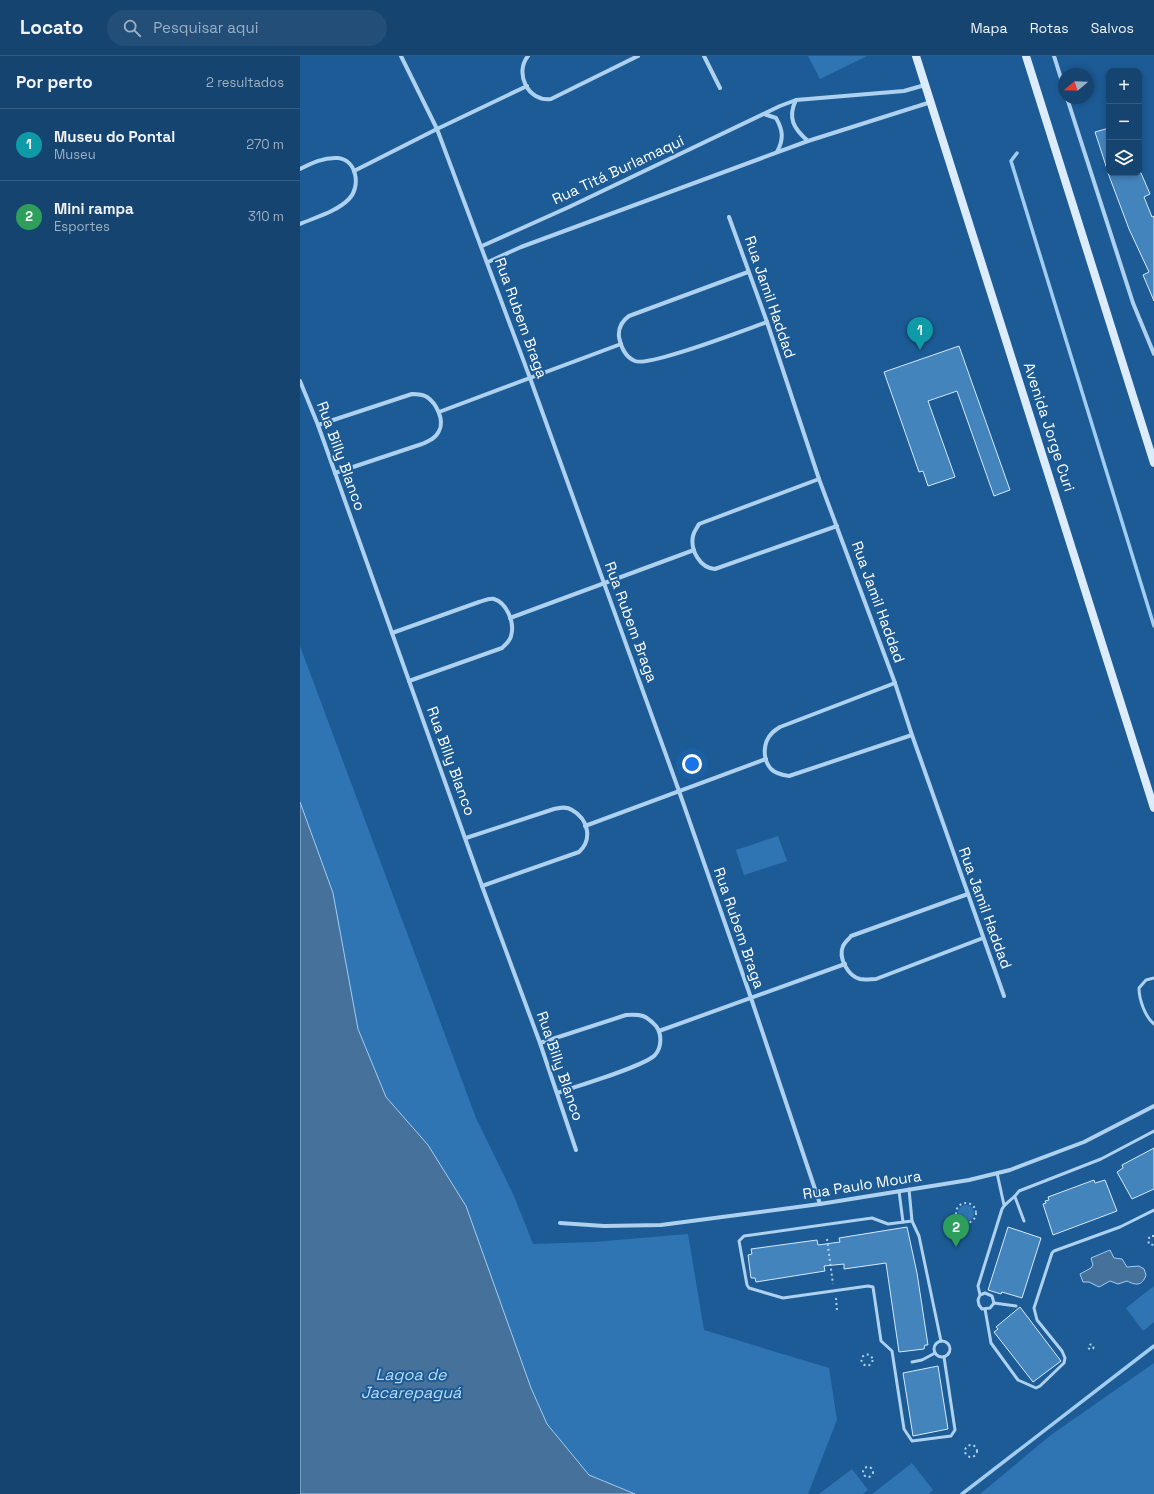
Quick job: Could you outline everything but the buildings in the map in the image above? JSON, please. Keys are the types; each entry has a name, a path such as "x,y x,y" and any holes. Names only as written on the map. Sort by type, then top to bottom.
{"street":[{"name":"Rua Rubem Braga","path":"402,56 438,129 488,262 679,791 751,998 820,1204"},
{"path":"528,56 523,62 523,80 536,97 544,100 551,99 638,56"},
{"path":"704,56 720,88"},
{"name":"Avenida Jorge Curi","path":"916,56 1154,808"},
{"path":"1026,56 1154,463"},
{"path":"1054,56 1058,69"},
{"path":"808,141 794,127 791,111 796,100 904,91 925,85"},
{"path":"354,171 527,86"},
{"name":"Rua Titá Burlamaqui","path":"482,246 569,207 780,106 796,100"},
{"path":"488,262 521,247 777,152 931,102"},
{"path":"1069,104 1133,303 1154,354"},
{"path":"764,114 776,118 782,129 781,144 777,152"},
{"path":"300,169 314,162 328,158 340,158 347,162 354,171 357,183 350,199 335,209 300,224"},
{"name":"Rua Jamil Haddad","path":"729,217 767,322 819,479 895,683 1004,996"},
{"path":"748,272 629,316 621,324 619,333 621,344 626,355 636,362 642,363 666,357 767,322"},
{"path":"439,412 621,344"},
{"name":"Rua Billy Blanco","path":"300,381 318,425 482,886 540,1043 576,1150"},
{"path":"318,425 412,394 419,394 426,397 433,403 439,412 441,423 440,429 437,435 432,439 422,444 335,473"},
{"path":"819,479 699,524 693,536 694,550 702,564 709,568 715,569 837,526"},
{"path":"510,618 694,550"},
{"path":"392,633 479,602 492,599 500,602 506,608 510,618 512,627 511,637 502,648 409,681"},
{"path":"895,683 780,727 772,733 766,741 764,749 766,759 771,769 781,775 789,776 912,735"},
{"path":"585,826 766,759"},
{"path":"466,838 564,807 572,810 579,816 588,832 587,842 579,852 482,886"},
{"path":"968,894 851,936 843,946 842,956 844,964 850,974 859,979 876,979 983,938"},
{"path":"659,1031 844,964"},
{"path":"540,1043 626,1015 639,1014 648,1018 659,1031 659,1048 654,1055 645,1061 557,1093"},
{"name":"Rua Paulo Moura","path":"560,1223 604,1226 662,1225 820,1204 969,1180 1010,1170 1084,1142 1154,1106"}],"lane":[{"path":"1154,978 1146,980 1139,988 1139,993 1148,1018 1154,1024"},
{"path":"1154,1131 1101,1159 1019,1192 1004,1205 978,1286 980,1295 978,1300 979,1305 985,1310 991,1343 1018,1380 1036,1388 1064,1363 1065,1358 1062,1351 1037,1320 1034,1308 1052,1253 1120,1227 1154,1210"},
{"path":"997,1173 1004,1205"},
{"path":"908,1189 912,1221 919,1236 941,1341"},
{"path":"899,1191 903,1222"},
{"path":"1015,1197 1024,1222"},
{"path":"912,1221 888,1224 872,1218 744,1236 739,1241 747,1285 749,1288 783,1298 868,1286 873,1287 881,1341 892,1351 904,1429 912,1442 951,1436 954,1433 955,1430 944,1357"},
{"path":"980,1295 985,1293 990,1295 994,1303"},
{"path":"985,1310 990,1308 994,1303"},
{"path":"994,1303 1016,1306"},
{"path":"941,1341 948,1343 950,1348 949,1353 944,1357 938,1356 935,1353 934,1346 937,1342 941,1341"},
{"path":"912,1362 922,1360 935,1353"}],"path":[{"path":"966,1203 974,1207 975,1216 971,1221 965,1222 958,1218 956,1211 960,1205 966,1203"},
{"path":"1154,1236 1150,1236 1148,1240 1149,1244 1154,1245"},
{"path":"827,1239 837,1311"},
{"path":"868,1355 872,1358 872,1362 871,1365 866,1366 862,1362 862,1358 868,1355"},
{"path":"973,1445 976,1448 977,1454 974,1457 968,1457 965,1454 964,1450 966,1446 973,1445"},
{"path":"866,1467 870,1467 873,1470 871,1476 866,1476 864,1474 864,1469 866,1467"}],"shaded area":[{"path":"808,56 867,56 820,79"},
{"path":"300,646 476,1118 514,1196 533,1244 594,1242 688,1234 704,1330 829,1368 837,1420 808,1494 635,1494 589,1475 547,1424 428,1145 386,1097 358,1029 333,893 300,802"},
{"path":"778,836 787,861 744,875 736,850"},
{"path":"966,1205 973,1210 974,1213 969,1220 966,1221 959,1216 958,1213 963,1206"},
{"path":"949,1224 964,1224 963,1237 949,1237"},
{"path":"1154,1286 1154,1322 1143,1331 1126,1308"},
{"path":"1154,1363 1154,1494 980,1494 1051,1435"},
{"path":"912,1463 933,1490 929,1494 872,1494"},
{"path":"852,1469 868,1490 863,1494 819,1494"}],"water":[{"name":"Lagoa de Jacarepaguá","path":"300,802 333,893 358,1029 386,1097 428,1145 466,1206 531,1388 547,1424 589,1475 635,1494 300,1494"},
{"path":"1110,1250 1114,1258 1122,1259 1127,1267 1139,1266 1144,1269 1146,1275 1142,1282 1135,1284 1127,1281 1118,1284 1110,1281 1099,1287 1089,1282 1083,1282 1080,1274 1091,1268 1093,1265 1091,1258"}],"waterway":[{"path":"1017,153 1011,161 1154,626"},
{"path":"962,1494 1154,1346"}],"place":[{"name":"Museu do Pontal","path":"920,350"},
{"name":"Mini rampa","path":"956,1247"}]}
